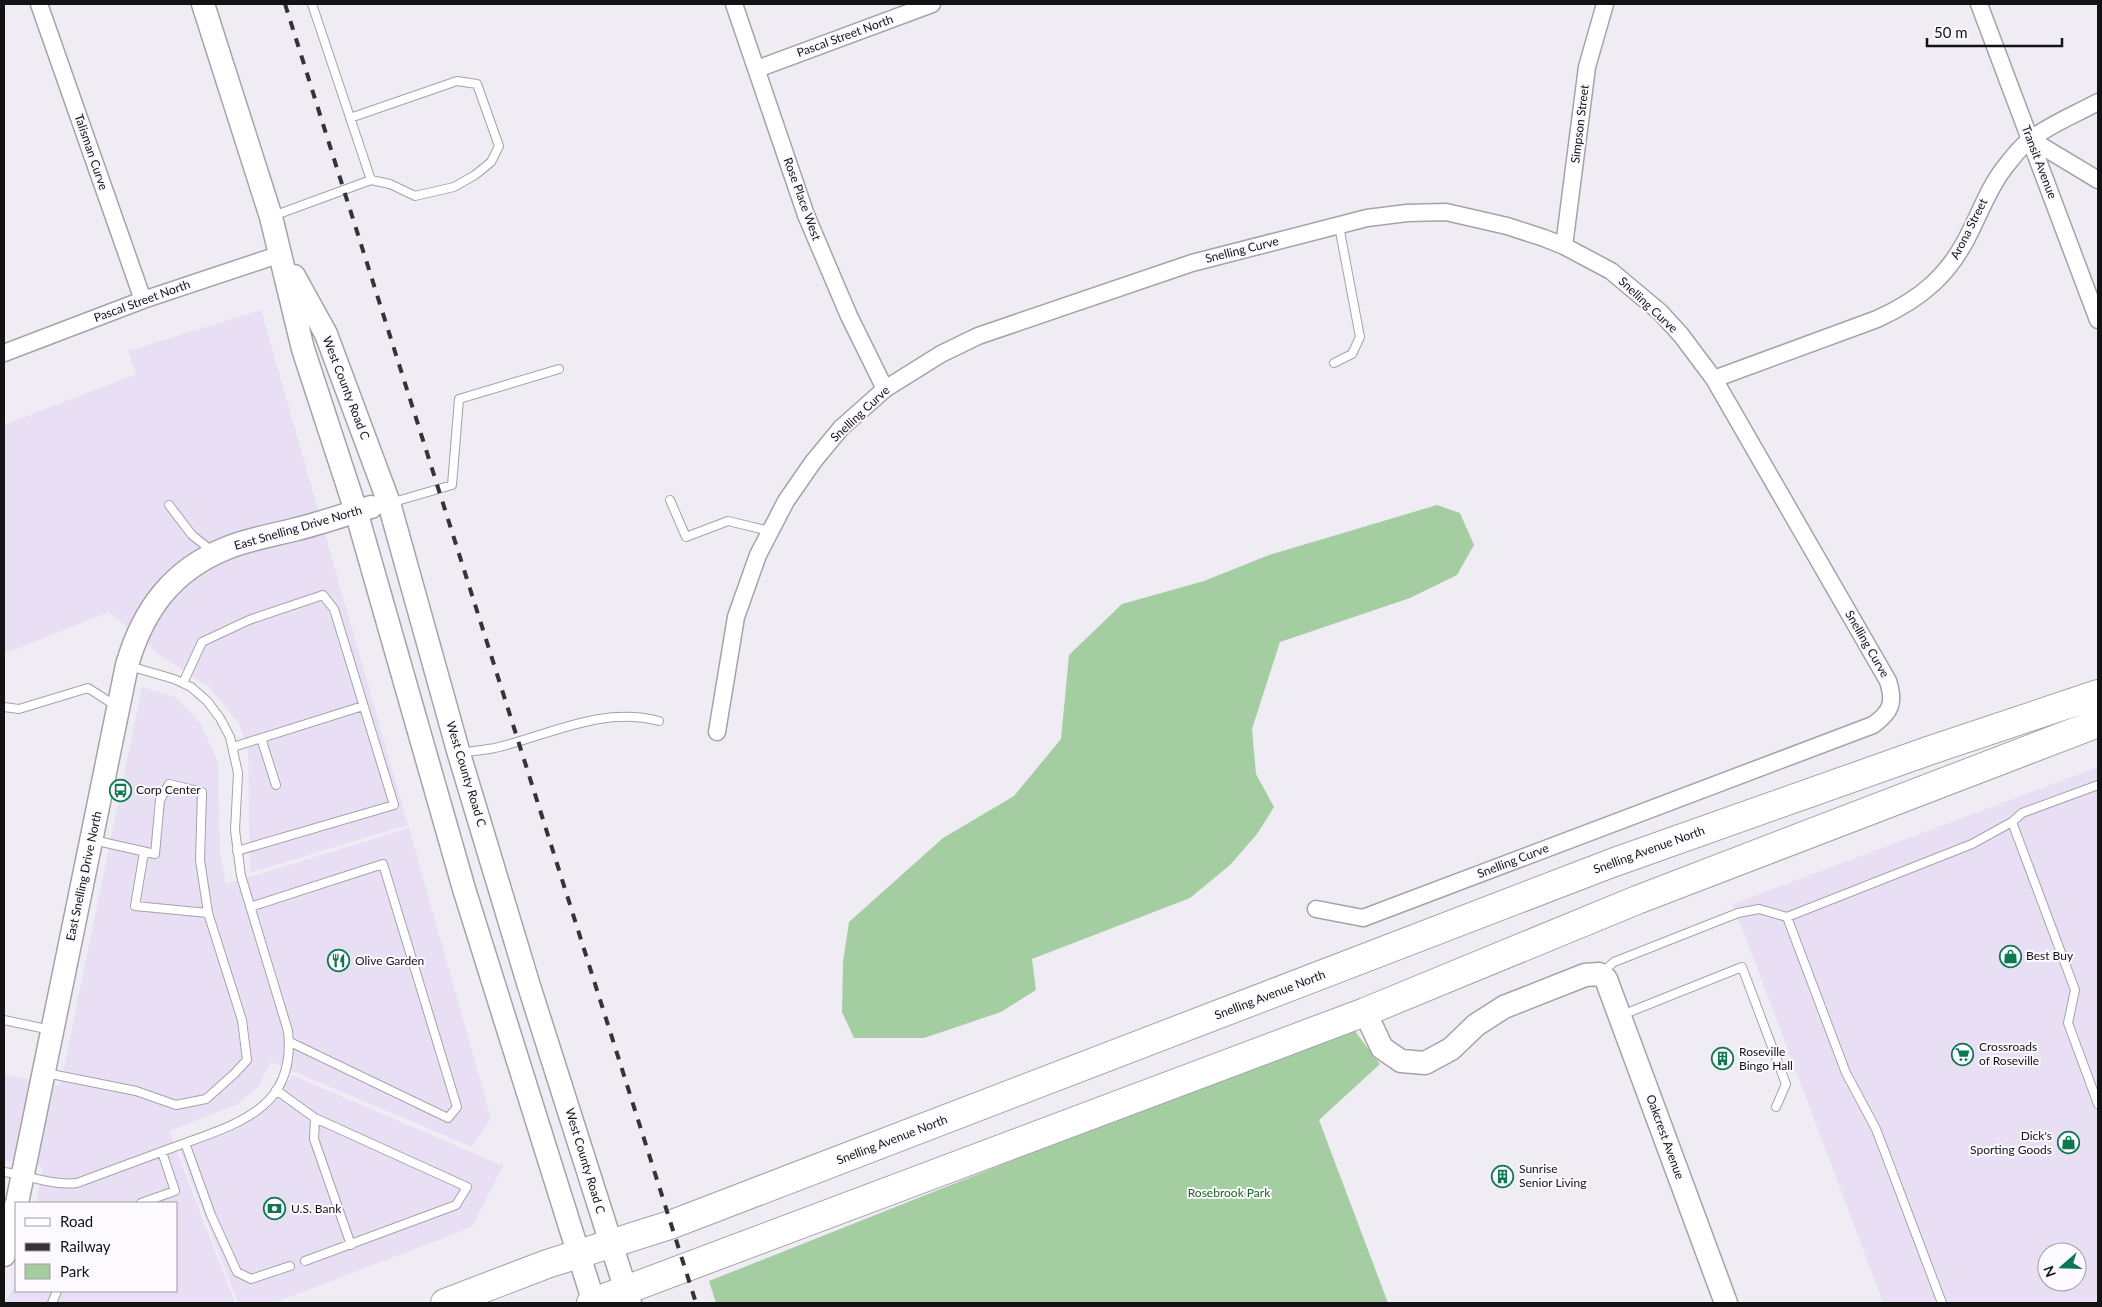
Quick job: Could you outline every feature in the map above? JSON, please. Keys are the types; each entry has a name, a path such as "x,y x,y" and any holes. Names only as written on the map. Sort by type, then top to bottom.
{"highway":[{"path":"1928,751 2098,673"},
{"name":"Snelling Avenue North","path":"446,1303 578,1254 670,1225 1612,863 1928,751 2098,694"},
{"path":"593,1303 628,1296 1365,1012 1637,900 2098,723"},
{"path":"2066,735 2098,732"}],"main road":[{"name":"West County Road C","path":"203,4 271,217 303,349 356,511 464,889 593,1303"},
{"name":"West County Road C","path":"281,254 326,334 388,503 459,754 610,1244 628,1296"},
{"name":"East Snelling Drive North","path":"16,1202 14,1173 44,1073 127,665 134,640 147,614 163,593 181,575 203,559 236,545 388,503"},
{"path":"418,728 437,745 459,754"},
{"path":"1365,1012 1382,1048 1401,1061 1425,1063 1451,1049 1476,1025 1504,1007 1585,975 1599,974"},
{"name":"Oakcrest Avenue","path":"1599,974 1606,979 1726,1303"},
{"name":"East Snelling Drive North","path":"4,1255 15,1208"}],"street":[{"name":"Talisman Curve","path":"39,4 143,300"},
{"name":"Rose Place West","path":"734,4 806,215 849,316 884,389"},
{"name":"Pascal Street North","path":"757,69 932,4"},
{"name":"Simpson Street","path":"1564,246 1587,67 1605,4"},
{"name":"Transit Avenue","path":"1979,4 2098,320"},
{"name":"Arona Street","path":"1714,379 1877,320 1900,309 1924,293 1944,274 1960,253 1990,188 2006,166 2030,139 2098,102"},
{"path":"2030,139 2098,180"},
{"name":"Snelling Curve","path":"717,732 736,617 758,555 786,501 812,462 841,428 884,389 941,354 978,336 1192,263 1367,218 1407,213 1446,212 1507,226 1564,246 1611,271 1636,291 1681,335 1714,379 1888,681 1893,694 1890,709 1873,725 1363,918 1316,909"},
{"name":"Pascal Street North","path":"4,353 143,300 281,254"}],"lane":[{"path":"312,4 371,180"},
{"path":"271,217 371,180 390,184 415,196 454,187 475,175 491,162 499,146 477,84 457,81 350,118"},
{"path":"1334,363 1352,354 1360,337 1339,226"},
{"path":"388,503 452,485 459,398 559,368"},
{"path":"670,500 686,536 728,521 770,531"},
{"path":"169,505 192,535 215,554"},
{"path":"183,683 202,642 249,620 323,595 334,609 394,805 237,851"},
{"path":"14,1173 67,1184 77,1183 242,1122 270,1100 288,1068 290,1042 288,1030 241,876 236,830 238,774 233,747 220,718 208,701 174,678 127,665"},
{"path":"4,707 19,709 88,688 118,708"},
{"path":"233,747 363,706"},
{"path":"459,754 495,748 564,726 608,717 648,718 659,721"},
{"path":"261,738 276,786"},
{"path":"44,1073 136,1091 176,1106 206,1099 247,1060 242,1020 208,913 200,860 202,792 169,784 160,800 155,854 92,840"},
{"path":"1599,974 1614,962 1738,912 1759,909 1787,917 1972,844 2012,822 2022,813 2098,784"},
{"path":"2012,822 2075,990 2068,1023 2098,1104"},
{"path":"144,852 135,906 208,913"},
{"path":"250,907 383,864 457,1107 448,1118 290,1042"},
{"path":"1787,917 1846,1073 1876,1130 1942,1303"},
{"path":"1620,1016 1742,966 1786,1084 1776,1107"},
{"path":"4,1020 53,1031"},
{"path":"276,1090 315,1118 467,1187 456,1205 304,1261"},
{"path":"315,1118 314,1139 351,1245"},
{"path":"184,1143 211,1215 237,1272 251,1279 290,1266"},
{"path":"145,1202 175,1191 162,1152"}],"shaded area":[{"path":"261,310 408,825 250,873 248,750 239,724 209,687 164,658 109,612 4,654 4,425 136,374 128,351"},
{"path":"142,687 176,697 201,724 218,763 220,853 226,884 409,828 491,1118 472,1147 271,1062 258,1087 236,1105 169,1131 235,1303 4,1303 15,1286 15,1292 178,1292 178,1202 36,1202 43,1167 4,1160 4,1074 60,1086"},
{"name":"Crossroads of Roseville","path":"2098,767 2098,1303 1883,1303 1733,904"},
{"path":"292,1075 503,1166 472,1227 274,1303 238,1303 179,1149 245,1125 273,1104"}],"green space":[{"path":"1437,505 1460,513 1474,545 1457,575 1410,598 1280,642 1252,729 1256,774 1274,807 1257,834 1230,865 1190,898 1032,959 1036,990 1001,1012 924,1038 854,1038 842,1012 843,962 849,922 943,838 1014,796 1061,739 1069,655 1122,604 1204,581 1269,555"},
{"name":"Rosebrook Park","path":"1351,1026 1380,1064 1319,1120 1388,1303 716,1303 709,1281"}],"railway":[{"path":"285,4 696,1303"}],"place":[{"name":"Corp Center","path":"120,790"},
{"name":"Best Buy","path":"2010,956"},
{"name":"Olive Garden","path":"339,961"},
{"name":"Crossroads of Roseville","path":"1963,1054"},
{"name":"Roseville Bingo Hall","path":"1723,1059"},
{"name":"Dick's Sporting Goods","path":"2068,1143"},
{"name":"Sunrise Senior Living","path":"1503,1176"},
{"name":"U.S. Bank","path":"275,1209"}]}
